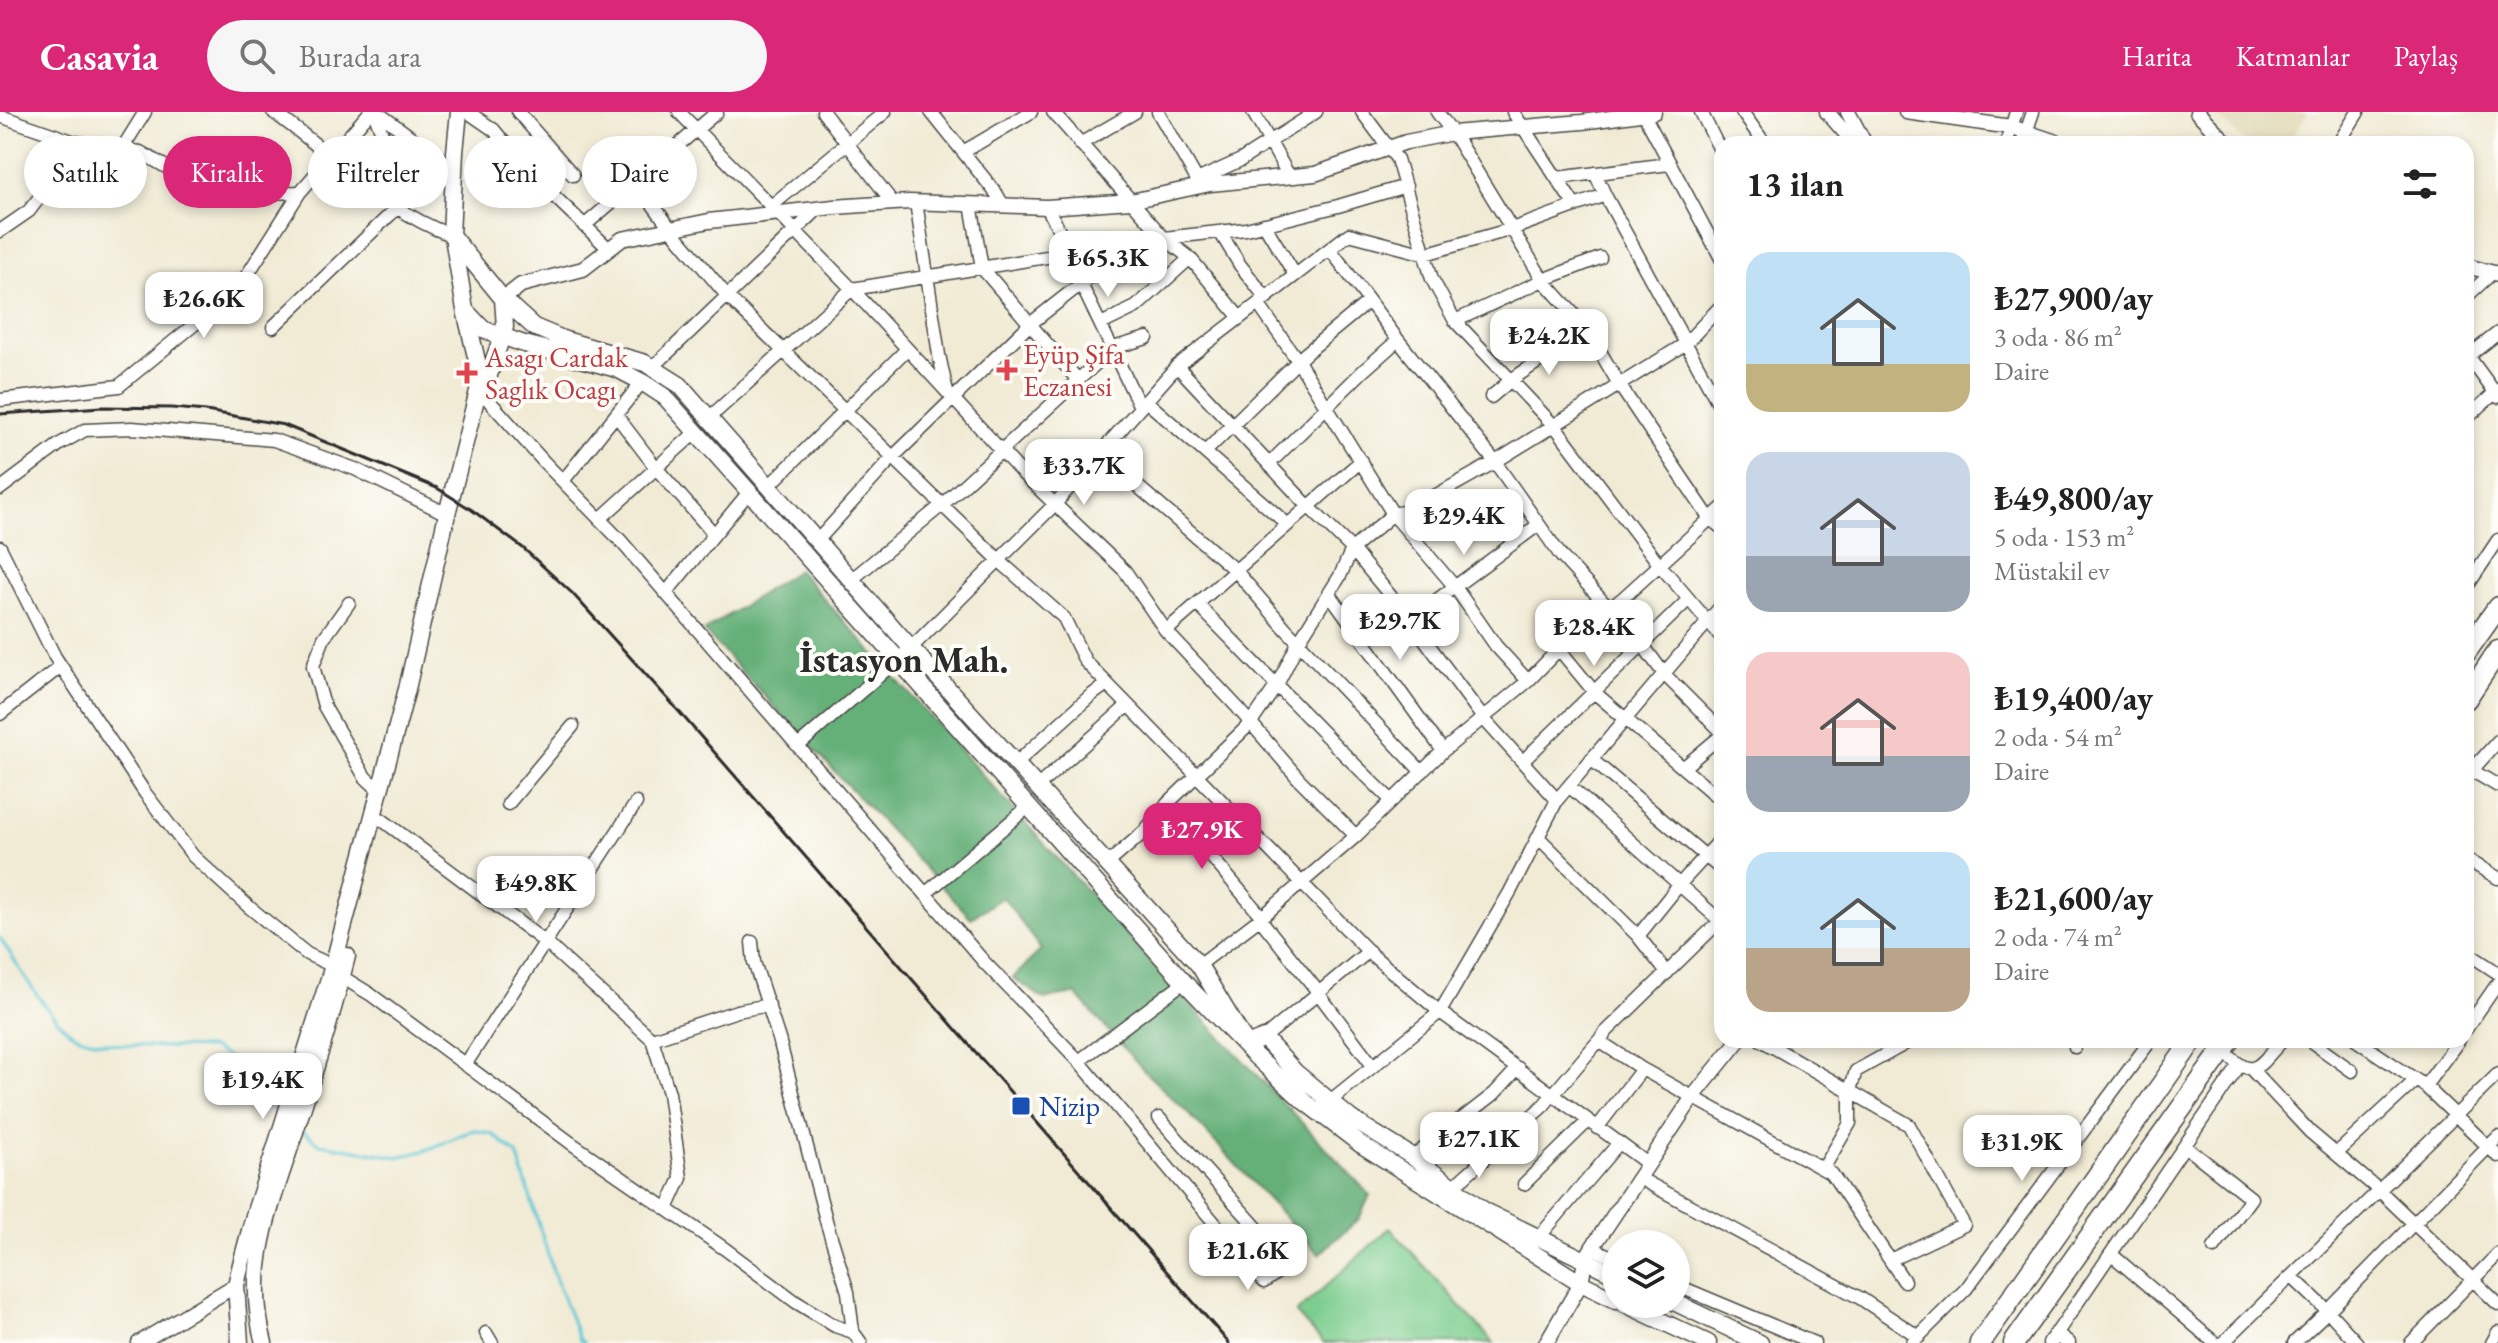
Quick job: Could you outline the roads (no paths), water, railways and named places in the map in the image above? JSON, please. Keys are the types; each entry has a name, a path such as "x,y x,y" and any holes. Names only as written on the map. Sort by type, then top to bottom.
{"highway":[{"path":"2474,641 2498,607"},
{"path":"2474,687 2498,651"},
{"path":"1985,1336 2187,1048"},
{"path":"2014,1343 2224,1048"}],"main road":[{"path":"337,972 479,387 477,361 452,236 459,112"},
{"path":"452,236 503,299 534,327 565,340 645,363 647,375 665,397 1184,982 1253,1054 1305,1102 1349,1136 1581,1283 1602,1293"},
{"path":"240,1343 236,1285 298,1102 381,819 450,542 483,394 505,327 503,299"},
{"path":"465,310 483,329 502,336 680,385 911,648 1199,965 1247,1045 1264,1038 1295,1072 1350,1118 1413,1157 1486,1212 1539,1237 1589,1254 1602,1264"},
{"path":"264,1343 257,1317 255,1278 280,1156"},
{"path":"1690,1310 1760,1343"},
{"path":"1655,1318 1708,1343"},
{"path":"1971,1343 1985,1336"}],"street":[{"path":"130,136 145,112"},
{"path":"273,112 308,138"},
{"path":"352,136 374,112"},
{"path":"374,112 454,169"},
{"path":"374,112 383,136"},
{"path":"468,112 494,130 530,173 608,248"},
{"path":"484,123 495,112"},
{"path":"518,112 573,175"},
{"path":"679,112 852,289 1001,451 1125,571 1166,631 1299,779 1356,836"},
{"path":"689,136 717,112"},
{"path":"823,112 893,203"},
{"path":"931,112 1003,205"},
{"path":"963,152 1031,112"},
{"path":"1053,112 1164,238 1190,258 1240,318"},
{"path":"1080,144 1135,112"},
{"path":"1158,112 1199,183"},
{"path":"1253,112 1289,176"},
{"path":"1199,183 1270,143 1316,112"},
{"path":"1362,112 1397,159 1432,279 1455,321 1558,430 1659,564 1714,629"},
{"path":"1437,112 1543,280 1587,329 1620,386 1714,522"},
{"path":"1513,112 1575,206"},
{"path":"1701,112 1714,138"},
{"path":"1742,112 1759,136"},
{"path":"1827,112 1844,136"},
{"path":"1848,112 1861,136"},
{"path":"1906,112 2014,119"},
{"path":"2025,136 2033,112"},
{"path":"2197,112 2220,136"},
{"path":"2343,136 2358,112"},
{"path":"503,299 521,285 583,269 622,239 772,210 916,202 1047,207 1131,201 1199,183 1315,174 1406,142 1453,133 1638,113 1714,246"},
{"path":"772,210 876,114"},
{"path":"0,116 18,117 64,136"},
{"path":"147,156 208,191 234,196 300,192"},
{"path":"1557,178 1669,164"},
{"path":"1595,173 1714,396"},
{"path":"0,400 119,386 239,288 308,183"},
{"path":"817,541 951,396 1030,324 1125,254 1164,238 1264,224 1406,186"},
{"path":"798,746 911,648 1055,504 1177,366 1349,234 1425,254 1512,229 1605,195"},
{"path":"916,202 951,396"},
{"path":"971,204 982,268 1077,379"},
{"path":"1047,207 1071,253 1081,284 1143,404 1205,452 1287,524"},
{"path":"0,231 31,208"},
{"path":"273,327 397,208"},
{"path":"400,208 429,227 452,236"},
{"path":"584,226 605,208"},
{"path":"655,208 728,297 998,559 1064,618 1085,661 1369,951 1440,1012 1648,1164"},
{"path":"563,481 647,375 819,208"},
{"path":"1264,224 1295,275"},
{"path":"1220,232 1393,514 1455,587 1496,646 1528,681"},
{"path":"1330,249 1495,462 1561,556 1610,607 1664,674 1714,726"},
{"path":"709,418 852,289 1071,253"},
{"path":"1101,324 1136,307 1190,258"},
{"path":"1455,321 1543,280 1600,258"},
{"path":"2474,268 2495,274"},
{"path":"2474,291 2495,274"},
{"path":"1205,452 1298,361 1369,301"},
{"path":"1107,864 1144,832 1167,804 1251,723 1277,685 1299,641 1340,576 1352,549 1393,514 1408,511 1495,462 1685,344 1714,313"},
{"path":"1491,397 1587,329"},
{"path":"2474,350 2498,333"},
{"path":"851,580 942,505 1113,348 1147,338"},
{"path":"1269,464 1398,340"},
{"path":"769,486 907,349"},
{"path":"2474,364 2497,393 2474,412"},
{"path":"1177,366 1352,549 1411,621 1483,718 1557,800"},
{"path":"483,394 666,593 985,963 1079,1061 1264,1282 1289,1264 1159,1118"},
{"path":"616,415 696,517 714,534"},
{"path":"0,489 60,444 85,430 132,428 274,440 355,469 447,514"},
{"path":"600,519 696,432"},
{"path":"1099,453 1236,571 1422,772"},
{"path":"1166,631 1361,461"},
{"path":"666,593 749,492"},
{"path":"1199,965 1261,918 1356,836 1443,751 1528,681 1559,649 1623,598 1714,515"},
{"path":"1411,621 1538,525"},
{"path":"2474,576 2498,540"},
{"path":"0,547 61,666 136,780 193,856 307,954 370,994 571,1143 796,1302 857,1338"},
{"path":"1329,593 1443,751"},
{"path":"1523,761 1688,600"},
{"path":"349,603 324,638 313,666 324,706 365,777 380,791"},
{"path":"1197,604 1392,801"},
{"path":"1330,1101 1440,1012 1510,892 1557,800 1714,615"},
{"path":"1559,649 1595,693 1714,794"},
{"path":"0,714 61,666"},
{"path":"1016,763 1107,684"},
{"path":"1037,787 1127,706"},
{"path":"508,804 573,726"},
{"path":"1684,767 1714,741"},
{"path":"2474,767 2498,741"},
{"path":"1591,759 1714,864"},
{"path":"2474,776 2498,786"},
{"path":"1569,786 1714,914"},
{"path":"465,1065 636,803"},
{"path":"1167,804 1261,918 1373,1066"},
{"path":"925,894 1028,807"},
{"path":"381,819 545,942 652,1039 669,1093 681,1178 667,1209"},
{"path":"1538,837 1638,936 1667,973"},
{"path":"1638,936 1714,847"},
{"path":"2474,864 2498,878"},
{"path":"1454,1186 1553,1095 1599,1041 1714,927"},
{"path":"752,942 754,962 769,1005 848,1292 857,1338"},
{"path":"1264,1038 1369,951"},
{"path":"2474,957 2498,973"},
{"path":"1079,1061 1184,982"},
{"path":"2474,1017 2498,983"},
{"path":"652,1039 737,1011 769,1005"},
{"path":"1599,1041 1642,1069 1832,1174 1904,1281"},
{"path":"1546,1343 1581,1283 1589,1254 1693,1097 1733,1048"},
{"path":"1775,1048 1909,1125 1964,1225 1890,1260"},
{"path":"1823,1169 1850,1123 1850,1090 1856,1071 1898,1048"},
{"path":"1639,1178 1860,1298 1915,1340 1966,1289 2145,1048"},
{"path":"2229,1048 2310,1132 2380,1191 2498,1304"},
{"path":"2058,1340 2111,1254 2185,1146 2245,1067 2261,1065 2276,1048"},
{"path":"2320,1048 2352,1071"},
{"path":"2368,1048 2420,1083 2493,1152"},
{"path":"2336,1154 2448,1058 2454,1048"},
{"path":"1413,1157 1494,1094 1518,1068"},
{"path":"1524,1184 1592,1124 1642,1069"},
{"path":"2223,1343 2454,1115 2496,1080"},
{"path":"2294,1343 2412,1223 2493,1152 2498,1137"},
{"path":"1539,1237 1618,1144"},
{"path":"2185,1146 2251,1198 2214,1248"},
{"path":"1589,1254 1602,1256"},
{"path":"2111,1254 2215,1343"},
{"path":"2411,1343 2498,1254"},
{"path":"2292,1277 2357,1343"},
{"path":"139,1343 236,1285"},
{"path":"1690,1291 1814,1343"},
{"path":"2492,1343 2498,1332"}],"waterway":[{"path":"0,938 41,1000 70,1032 116,1044 210,1048 244,1068 270,1107 279,1115"},
{"path":"302,1131 320,1144 398,1157 424,1151 473,1130 492,1134 517,1154 555,1277 579,1339 584,1343"}],"railway":[{"path":"0,414 102,407 172,408 284,425 437,488 523,548 572,593 668,699 1229,1343"}],"place":[{"name":"Eyüp Şifa Eczanesi","path":"1007,370"},
{"name":"Asagı Cardak Saglık Ocagı","path":"467,373"},
{"name":"Nizip","path":"1021,1106"}],"district":[{"name":"İstasyon Mah.","path":"904,659"}]}
